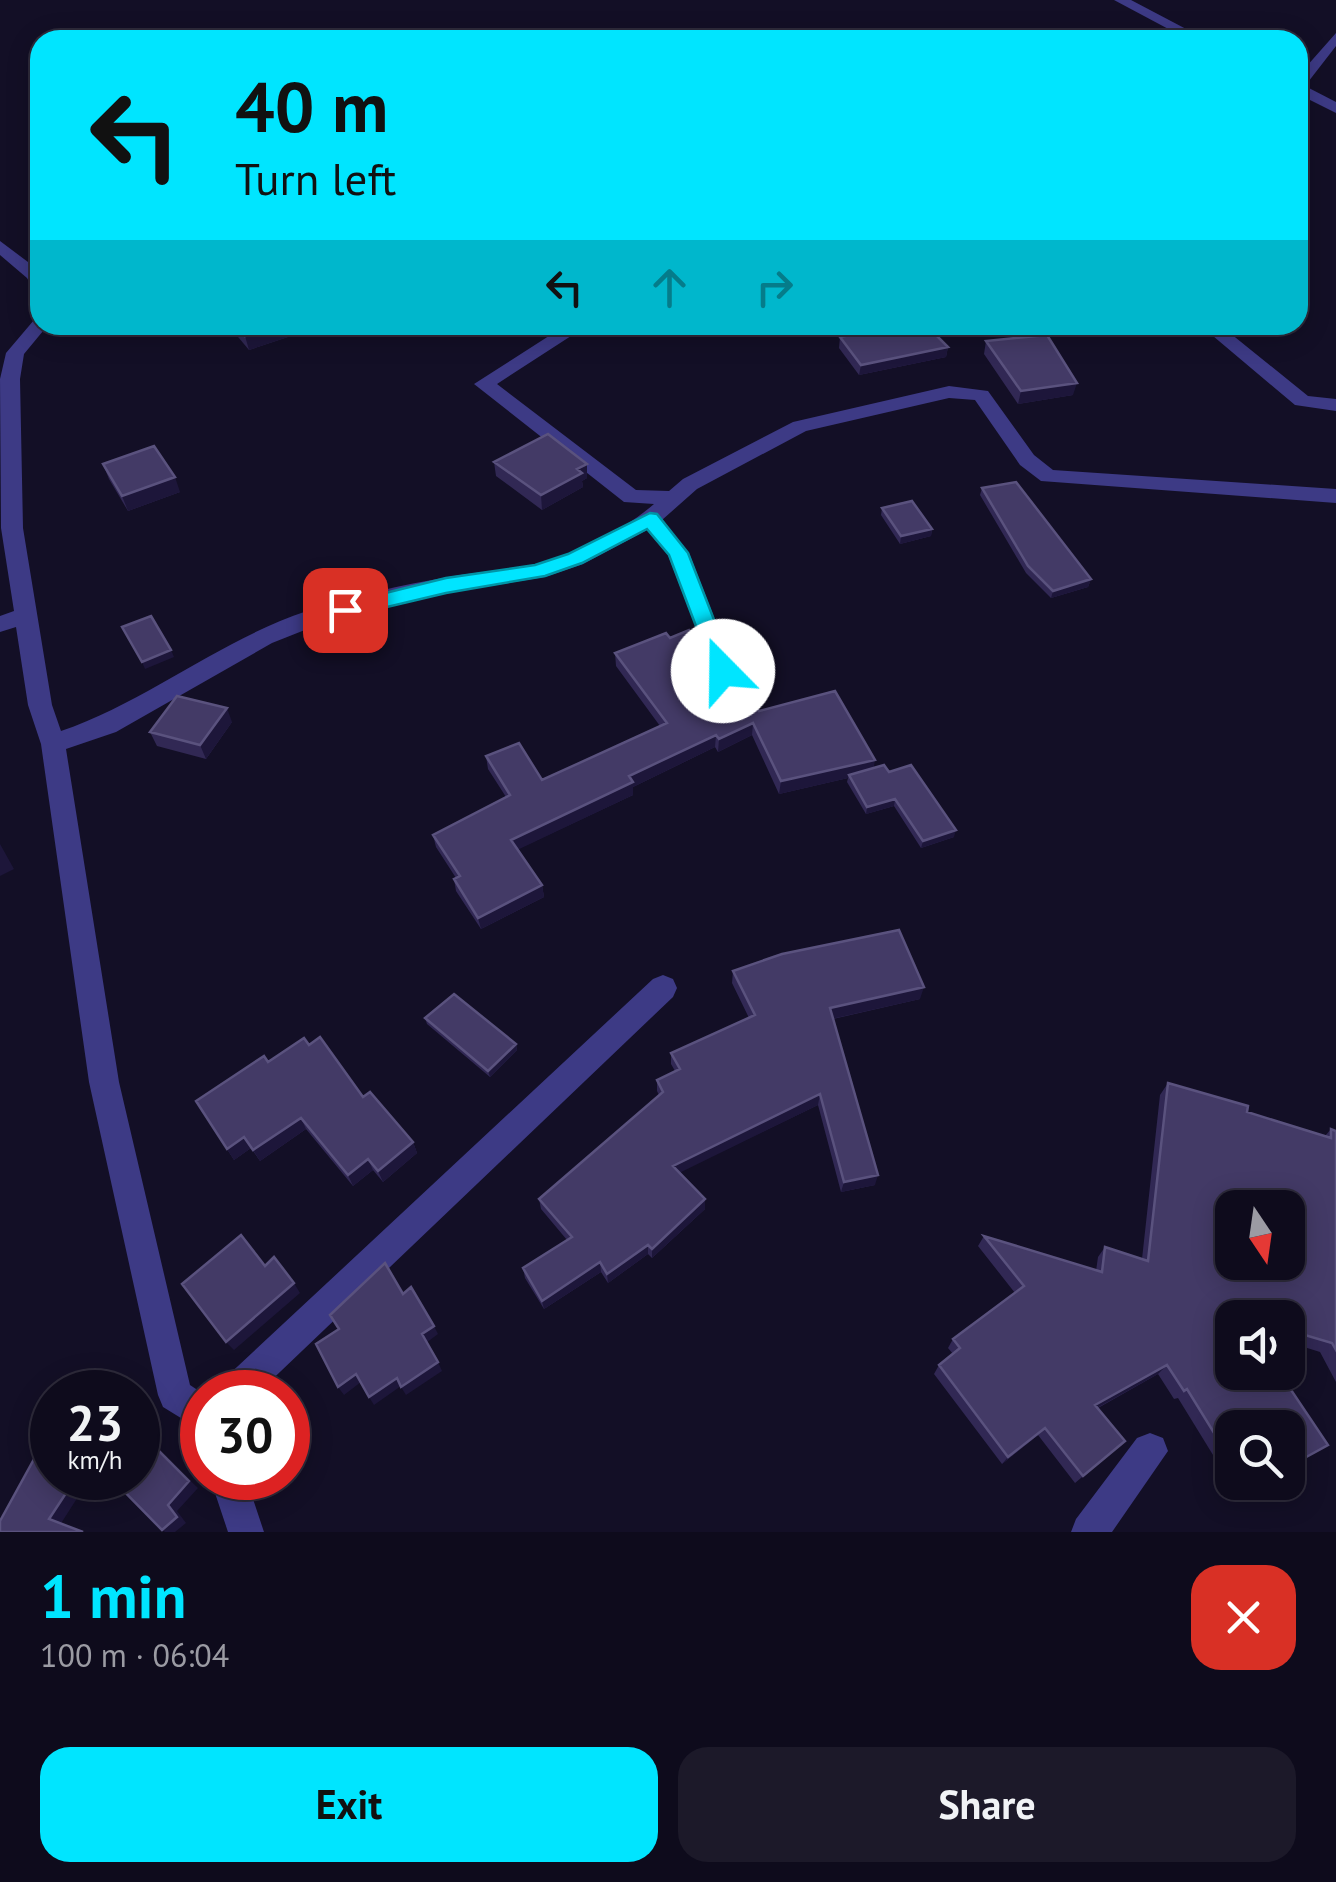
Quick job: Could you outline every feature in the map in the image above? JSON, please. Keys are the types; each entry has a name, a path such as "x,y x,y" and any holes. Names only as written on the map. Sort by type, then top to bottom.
{"street":[{"path":"1121,0 1180,30"},
{"path":"1308,74 1336,37"},
{"path":"1308,93 1336,108"},
{"path":"0,246 30,272"},
{"path":"31,335 15,353 10,379 13,620 52,744 112,1119 175,1396 180,1399"},
{"path":"563,335 484,384 631,497 674,498"},
{"path":"1221,335 1302,401 1336,405"},
{"path":"52,744 107,726 236,652 314,617 446,586 538,572 575,558 650,519 690,484 800,426 949,392 981,395 1026,460 1048,476 1336,496"},
{"path":"650,519 678,553 723,671"},
{"path":"258,1370 663,988"},
{"path":"1090,1532 1150,1451"},
{"path":"235,1500 246,1532"}],"building":[{"path":"936,335 948,347 861,365 840,337"},
{"path":"1047,335 1077,383 1021,391 986,341"},
{"path":"548,434 587,464 577,469 582,473 541,495 494,462"},
{"path":"154,446 175,477 122,496 103,464"},
{"path":"1016,482 1091,579 1053,591 1028,566 982,488"},
{"path":"912,501 932,529 901,536 882,508"},
{"path":"151,616 171,650 142,662 122,627"},
{"path":"689,630 713,667 721,668 759,711 835,691 875,760 781,781 753,723 719,739 716,735 629,776 633,782 511,840 542,885 478,918 454,879 460,876 433,835 510,795 486,756 519,743 542,780 667,723 615,653 666,633 670,638"},
{"path":"177,696 227,708 200,745 150,732"},
{"path":"884,765 889,772 911,765 956,830 923,841 895,799 867,807 849,775"},
{"path":"899,930 924,987 830,1008 878,1175 844,1182 820,1094 673,1166 705,1199 652,1249 648,1245 607,1274 600,1262 542,1301 523,1268 572,1237 539,1199 663,1092 657,1080 680,1069 671,1053 755,1015 733,971 782,954"},
{"path":"454,994 516,1044 488,1071 425,1018"},
{"path":"320,1037 363,1097 370,1092 413,1142 378,1171 368,1159 348,1175 301,1118 253,1150 244,1137 227,1149 196,1101 264,1056 268,1062 304,1038 309,1045"},
{"path":"1168,1083 1248,1106 1247,1112 1331,1138 1331,1129 1336,1131 1336,1350 1332,1343 1305,1335 1305,1300 1215,1300 1215,1390 1291,1390 1305,1410 1215,1410 1215,1434 1167,1365 1095,1405 1125,1441 1083,1476 1045,1428 1008,1457 939,1365 960,1348 953,1339 1024,1286 984,1236 1102,1272 1105,1247 1148,1261"},
{"path":"241,1235 265,1266 274,1257 294,1283 226,1342 182,1284"},
{"path":"385,1263 403,1294 411,1287 434,1326 422,1334 438,1362 401,1387 397,1378 369,1397 356,1374 338,1387 316,1344 339,1329 330,1315"},
{"path":"1305,1411 1328,1445 1305,1458"},
{"path":"160,1452 180,1472 180,1491 168,1505 177,1517 162,1530 133,1500 160,1500"},
{"path":"30,1466 30,1500 62,1500 49,1519 83,1532 0,1532 0,1521"}],"route":[{"path":"345,610 446,586 538,572 575,558 650,519 678,553 723,671"}]}
